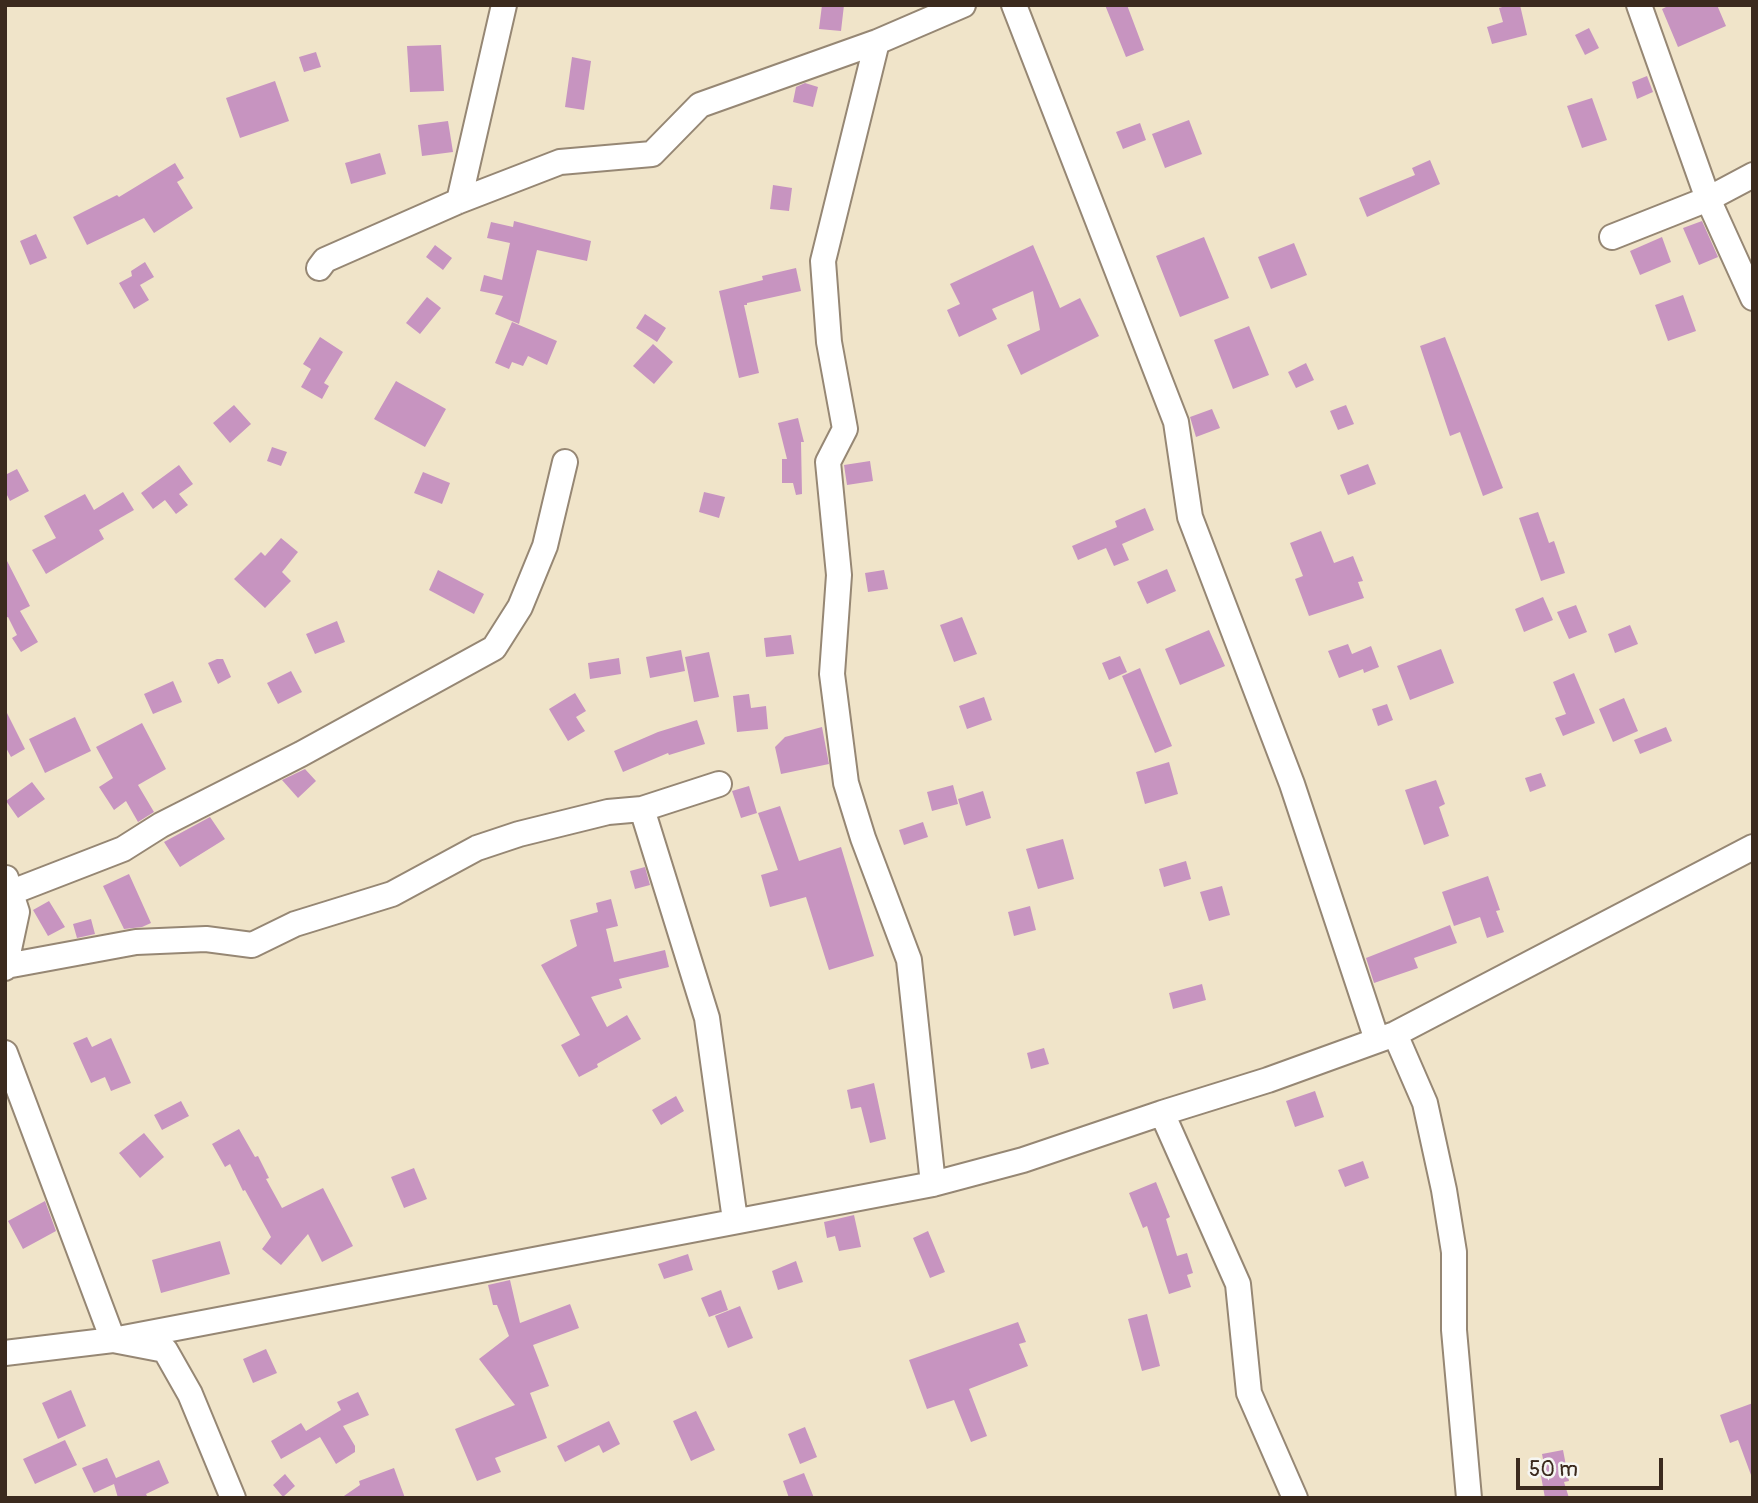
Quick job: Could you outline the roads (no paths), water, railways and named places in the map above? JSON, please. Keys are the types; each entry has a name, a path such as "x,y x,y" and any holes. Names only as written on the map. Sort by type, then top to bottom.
{"street":[{"path":"459,201 504,5"},
{"path":"319,268 325,260 459,201 560,162 652,154 700,105 877,42 963,5"},
{"path":"1014,5 1176,422 1190,517 1293,784 1386,1037 1425,1104 1454,1252 1454,1330 1469,1498"},
{"path":"1639,5 1708,199 1753,298"},
{"path":"877,42 823,261 829,342 845,429 828,462 839,575 832,674 846,783 863,838 909,960 933,1184"},
{"path":"1612,237 1708,199 1753,175"},
{"path":"565,462 545,546 520,607 494,648 301,754 161,825 123,849 9,885 18,912 6,967 136,942 206,939 253,945 295,924 392,894 477,848 509,837 608,812 642,809 719,784"},
{"path":"642,809 707,1018 735,1220"},
{"path":"5,1353 113,1340 933,1184 1023,1160 1268,1080 1386,1037 1753,847"},
{"path":"5,1053 113,1340"},
{"path":"1161,1113 1238,1284 1249,1393 1295,1498"},
{"path":"113,1340 165,1349 190,1394 233,1498"}]}
